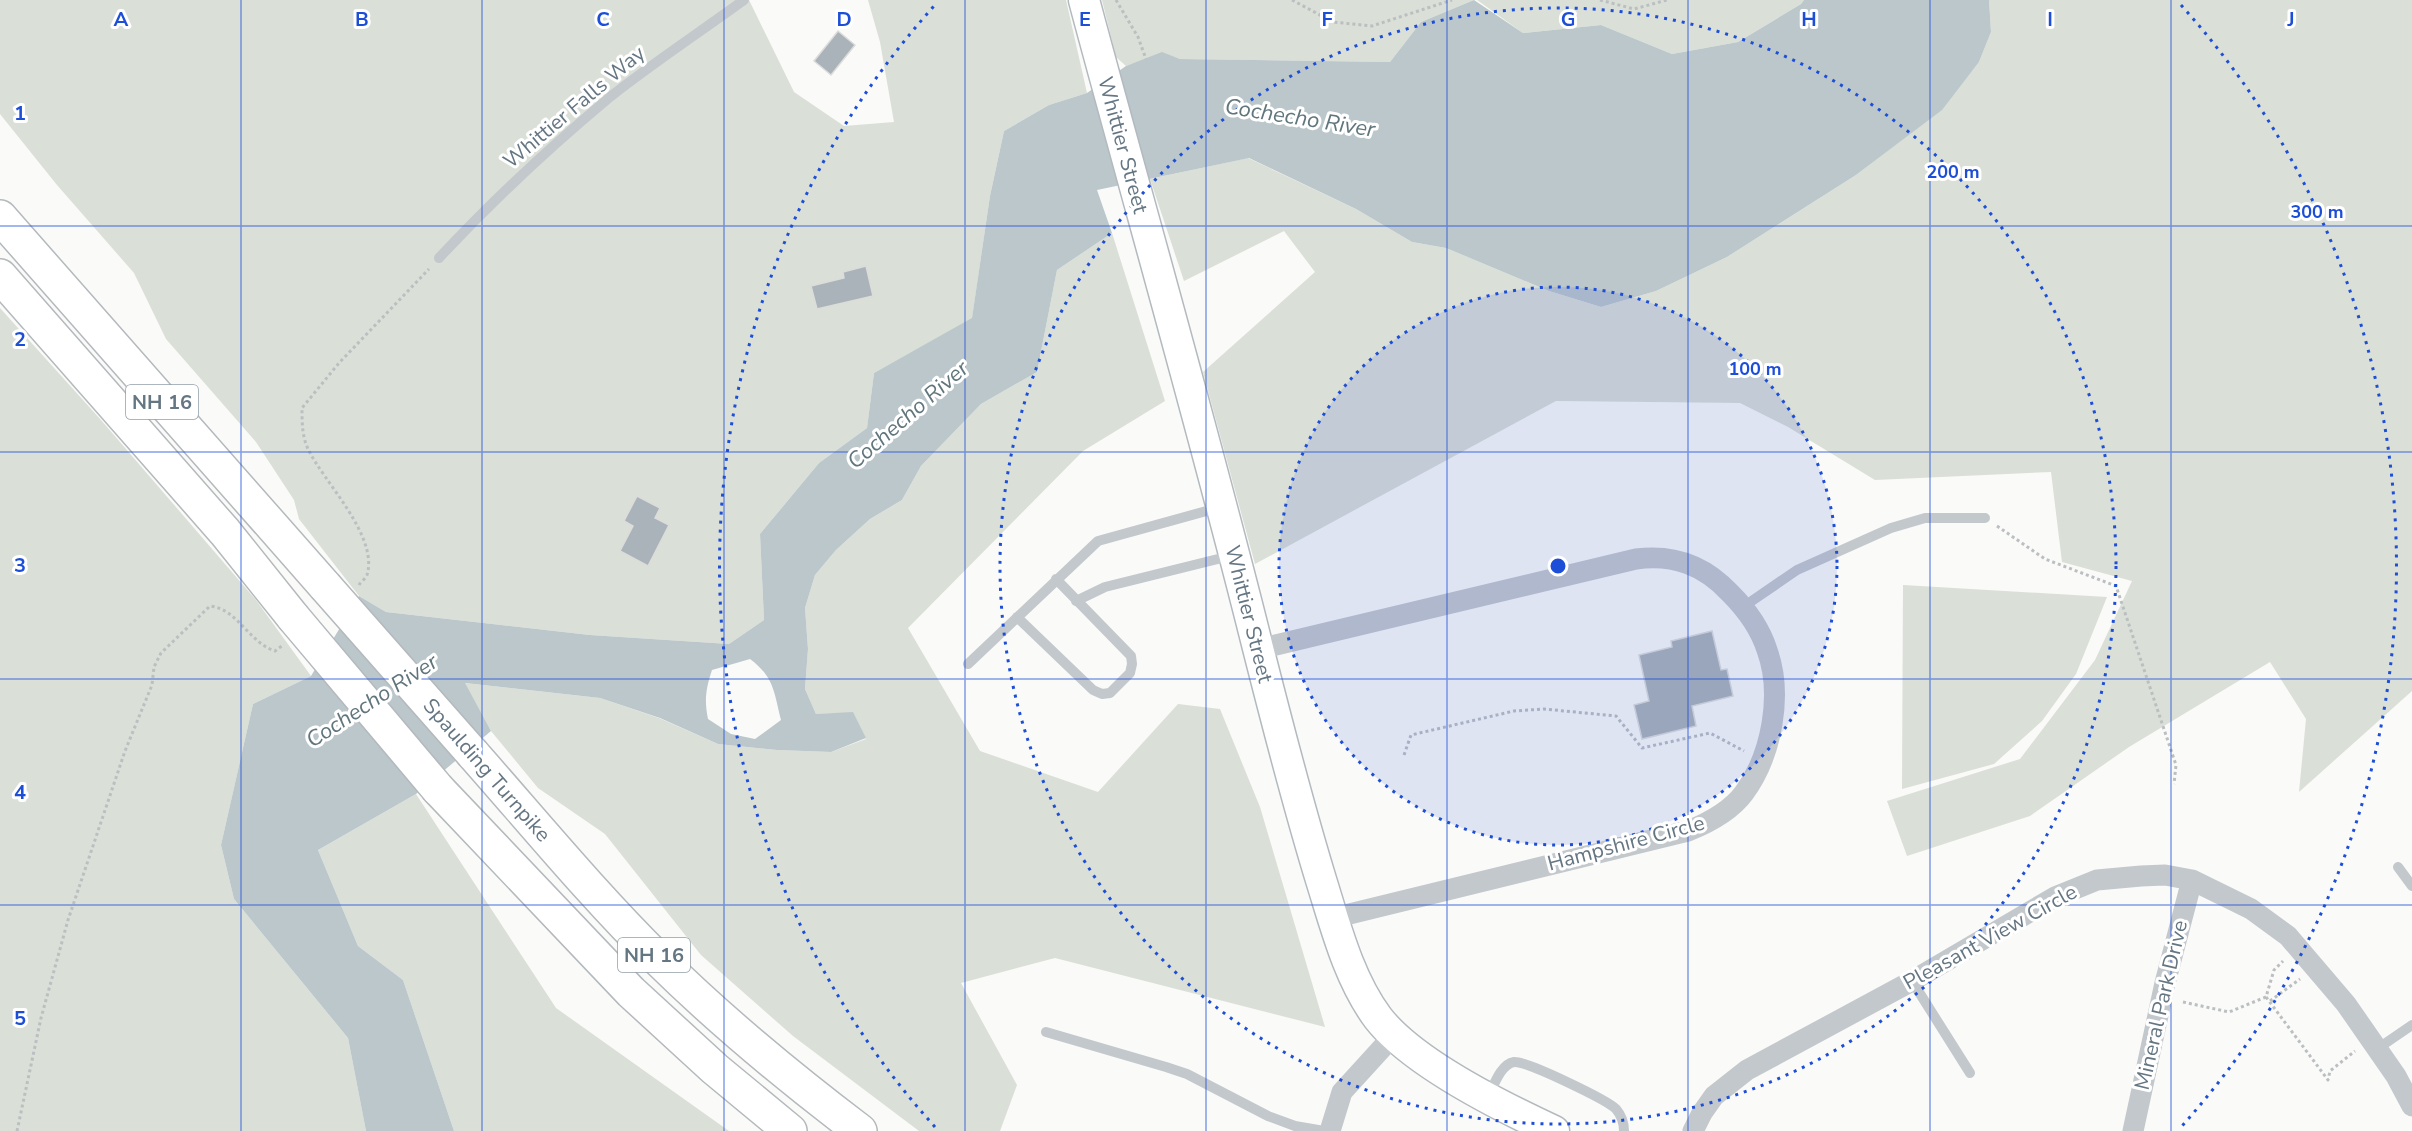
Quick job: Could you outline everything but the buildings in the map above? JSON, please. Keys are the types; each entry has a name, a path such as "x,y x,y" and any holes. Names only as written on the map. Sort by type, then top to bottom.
{"highway":[{"name":"Spaulding Turnpike","path":"0,217 612,911 706,1006 758,1051 860,1131"},
{"name":"NH 16","path":"0,276 225,532 293,617 438,789 631,992 715,1070 790,1131"}],"street":[{"name":"Whittier Street","path":"1084,0 1222,507 1276,723 1333,918 1350,966 1363,994 1393,1036 1430,1063 1488,1097 1554,1131"},
{"name":"Hampshire Circle","path":"1259,649 1653,557 1684,561 1718,580 1743,607 1757,627 1767,649 1773,671 1775,695 1766,748 1755,776 1743,795 1708,823 1688,831 1333,918"},
{"name":"Pleasant View Circle","path":"1694,1131 1702,1113 1714,1096 1737,1077 1829,1024 1912,981 2055,897 2097,880 2165,875 2192,880 2252,909 2288,936 2332,986 2367,1049 2396,1076 2412,1106"},
{"name":"Mineral Park Drive","path":"2133,1131 2165,983 2192,880"},
{"path":"1330,1131 1342,1092 1393,1036"}],"lane":[{"name":"Whittier Falls Way","path":"440,258 488,206 548,150 612,96 744,0"},
{"path":"968,664 1098,541 1222,507"},
{"path":"1743,607 1797,570 1891,528 1925,518 1985,518"},
{"path":"1076,601 1105,587 1234,555"},
{"path":"1017,617 1093,690 1102,694 1110,693 1130,673 1131,656 1056,579"},
{"path":"2398,867 2412,886"},
{"path":"1912,981 1970,1073"},
{"path":"2367,1049 2412,1025"},
{"path":"1046,1032 1166,1066 1187,1074 1268,1116 1295,1126 1324,1131"},
{"path":"1488,1097 1504,1067 1514,1062 1527,1065 1561,1079 1616,1109 1624,1122 1624,1131"}],"path":[{"path":"1116,0 1138,37 1146,59"},
{"path":"1292,0 1333,22 1372,26 1452,0"},
{"path":"1600,0 1634,9 1667,0"},
{"path":"367,575 368,548 342,498 307,447 303,431 302,408 347,355 440,258"},
{"path":"1985,518 2045,559 2116,586 2176,765 2174,784"},
{"path":"17,1131 44,1007 68,920 124,751 152,685 154,667 160,654 198,616 210,606 222,608"},
{"path":"1404,755 1411,735 1514,711 1544,710 1616,716 1642,748 1710,733 1731,745"},
{"path":"2266,997 2274,970 2289,955"},
{"path":"2270,1001 2305,975"},
{"path":"2266,997 2328,1080 2330,1071 2367,1049"},
{"path":"2183,1002 2229,1012 2266,997"}],"shaded area":[{"path":"0,0 749,0 794,92 844,126 894,122 880,42 868,0 1066,0 1087,93 1049,105 1004,131 990,196 972,319 874,373 867,428 819,463 760,534 764,620 729,644 590,635 386,612 359,596 299,519 294,500 256,442 166,339 134,273 57,185 0,114"},
{"path":"1102,0 1474,0 1421,22 1390,62 1180,59 1162,53 1126,66 1116,57"},
{"path":"1477,0 1804,0 1738,42 1672,54 1601,25 1523,33"},
{"path":"1989,0 2412,0 2412,691 2299,792 2306,719 2270,662 2129,747 2030,816 1907,856 1887,801 2020,759 2095,660 2132,581 2062,562 2051,472 1875,480 1788,427 1740,403 1556,401 1255,564 1203,372 1315,272 1284,231 1184,281 1150,179 1248,158 1356,209 1412,242 1446,248 1549,291 1601,307 1656,291 1727,257 1856,175 1941,110 1979,62 1991,32"},
{"path":"1112,233 1165,401 1083,451 908,628 980,751 1098,792 1178,704 1220,709 1260,807 1325,1027 1055,958 961,983 1017,1085 1000,1131 919,1131 793,1036 701,955 605,834 538,788 491,731 464,683 600,698 659,718 718,744 777,750 831,752 866,739 853,713 816,714 805,689 808,649 805,608 815,575 836,550 870,519 902,500 921,466 981,404 1037,372 1057,270"},
{"path":"0,308 101,420 256,600 311,676 253,704 221,845 234,899 348,1038 366,1131 0,1131"},
{"path":"1903,585 2107,597 2076,674 2042,721 1994,764 1902,789"},
{"path":"416,794 556,1008 729,1131 454,1131 403,980 358,946 318,850"}],"water":[{"name":"Cochecho River","path":"1474,0 1523,33 1601,25 1672,54 1738,42 1804,0 1989,0 1991,32 1979,62 1942,110 1856,175 1727,257 1656,291 1601,307 1549,291 1446,248 1412,242 1356,209 1249,158 1097,190 1112,233 1057,270 1037,372 981,404 921,466 902,500 870,519 836,550 815,575 805,608 808,649 805,689 816,714 853,712 866,738 831,752 777,750 718,744 660,718 600,698 465,683 491,731 416,794 318,850 358,946 403,980 454,1131 366,1131 348,1038 234,899 221,845 253,704 311,676 359,596 386,612 590,635 729,644 764,620 760,534 819,463 867,428 874,373 972,318 990,196 1004,131 1049,105 1087,93 1126,66 1162,52 1180,59 1390,62 1421,22","holes":["750,659 772,686 781,720 755,739 731,734 708,719 706,694 712,670"]}]}
